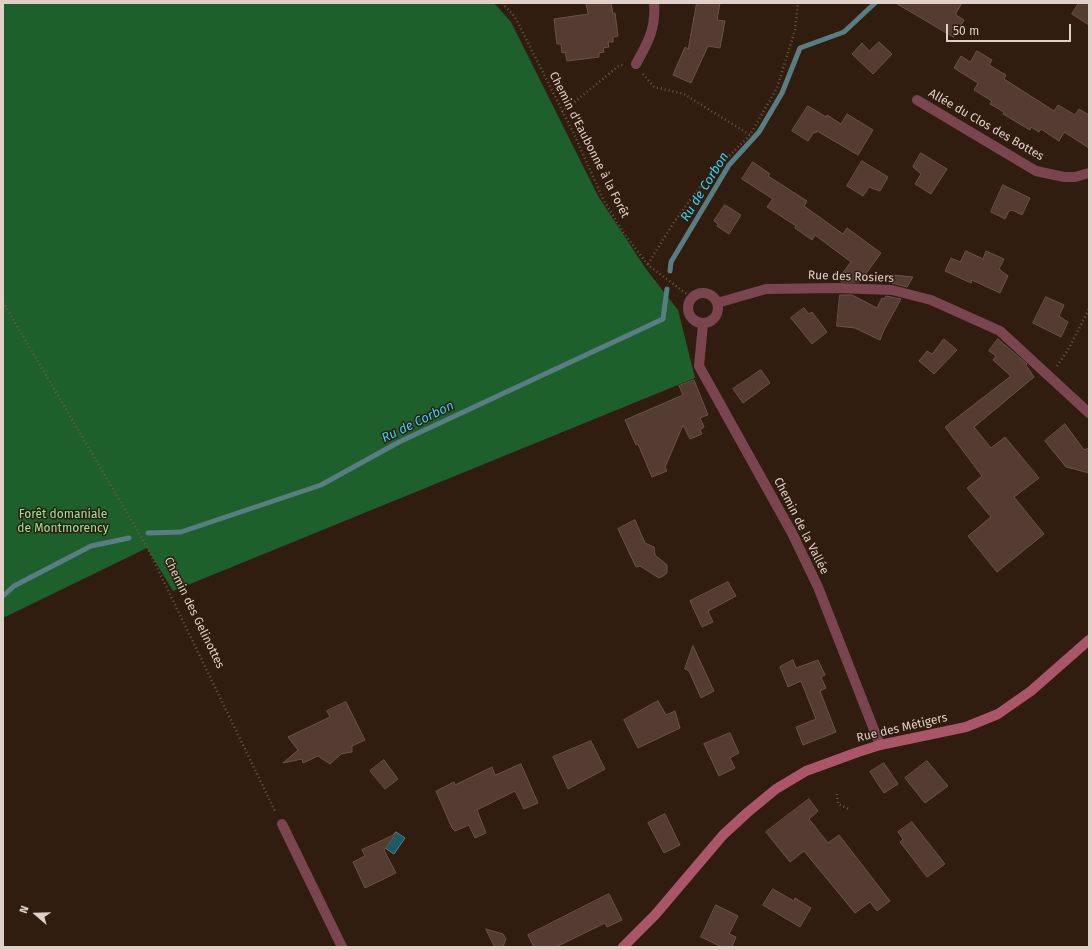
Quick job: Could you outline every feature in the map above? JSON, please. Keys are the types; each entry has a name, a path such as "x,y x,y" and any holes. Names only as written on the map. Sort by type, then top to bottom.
{"main road":[{"name":"Rue des Métigers","path":"623,947 655,915 723,835 748,812 776,790 806,771 880,745 966,727 998,714 1031,691 1089,640"}],"street":[{"path":"636,64 649,39 654,25 654,3"},
{"name":"Allée du Clos des Bottes","path":"917,100 1036,171 1064,177 1075,177 1089,173"},
{"name":"Rue des Rosiers","path":"717,302 766,290 837,288 892,290 931,300 1000,331 1089,413"},
{"path":"701,294 711,295 717,302 718,307 716,317 703,324 694,320 689,312 692,298 701,294"},
{"name":"Chemin de la Vallée","path":"703,324 699,366 795,539 818,587 880,745"},
{"path":"282,824 342,947"}],"path":[{"name":"Chemin d'Eaubonne à la Forêt","path":"502,3 515,17 603,198 623,232 648,264 692,298"},
{"path":"648,264 674,222 705,180 750,135 777,88 795,30 798,3"},
{"path":"562,112 620,65 636,64 654,87 684,94 750,135"},
{"name":"Chemin des Gelinottes","path":"3,302 148,548 282,824"},
{"path":"1050,376 1068,350 1089,310"},
{"path":"837,794 838,804 849,809"}],"green space":[{"name":"Forêt domaniale de Montmorency","path":"3,3 494,3 511,22 598,196 646,269 678,310 695,378 173,591 147,548 3,618"}],"water":[{"path":"396,832 405,838 394,854 385,848"}],"building":[{"path":"586,3 611,3 613,14 615,13 618,36 613,37 613,42 608,42 609,47 603,48 604,52 599,53 599,57 567,61 565,52 562,53 561,44 557,44 554,19 588,14"},
{"path":"697,3 720,3 717,20 725,21 720,48 708,46 691,83 673,75 685,47 688,49"},
{"path":"896,3 962,3 956,15 964,20 954,37"},
{"path":"1079,3 1089,3 1089,25 1072,14"},
{"path":"879,42 892,54 873,74 852,54 862,43 869,51"},
{"path":"977,51 992,60 989,65 1006,75 1004,79 1054,111 1058,105 1075,115 1079,109 1089,115 1089,148 1064,132 1059,141 1041,129 1039,132 1031,127 1030,130 1003,114 1004,112 990,104 992,101 974,90 978,83 954,68 961,56 970,62"},
{"path":"808,106 841,124 847,114 873,130 858,155 817,131 816,133 814,132 808,141 792,131"},
{"path":"921,153 947,169 931,194 915,184 921,174 913,167"},
{"path":"862,161 888,177 880,191 869,187 863,196 847,186"},
{"path":"753,162 770,174 768,176 807,201 804,206 843,234 847,228 881,253 860,282 841,282 841,275 851,262 815,235 812,240 795,228 796,226 767,207 773,199 742,179"},
{"path":"1003,185 1030,198 1022,215 1012,210 1009,211 1005,219 991,212"},
{"path":"725,205 741,215 729,234 717,226 718,224 714,221"},
{"path":"966,251 983,259 986,251 1004,259 999,269 1008,276 1000,293 972,280 971,283 945,271 951,258 960,262"},
{"path":"893,275 913,277 907,287 892,283"},
{"path":"840,295 852,295 877,308 882,298 884,299 886,296 901,299 880,340 855,328 837,326"},
{"path":"1046,297 1064,305 1059,316 1068,322 1061,337 1033,323"},
{"path":"804,308 809,314 812,312 827,332 812,344 791,318"},
{"path":"944,339 957,350 934,374 919,361 927,351 932,354"},
{"path":"998,339 1027,364 1026,365 1034,377 974,427 991,448 1005,437 1039,478 1014,497 1044,534 997,572 968,536 991,517 967,488 982,476 945,427 1011,376 993,360 996,356 989,351"},
{"path":"761,370 770,383 743,403 733,389"},
{"path":"694,380 708,415 700,418 704,427 700,430 702,434 690,439 683,425 665,467 667,471 652,477 638,444 636,445 625,420 683,395 679,386"},
{"path":"1065,424 1084,450 1089,448 1089,473 1066,467 1045,441"},
{"path":"635,520 645,543 654,547 655,555 667,565 667,573 659,578 640,566 636,567 618,529"},
{"path":"728,582 736,596 708,611 713,622 702,627 690,601"},
{"path":"693,646 714,691 701,698 689,671 685,669"},
{"path":"793,660 796,668 818,660 825,675 821,677 826,688 820,691 836,732 803,745 796,727 816,719 801,681 788,687 780,667"},
{"path":"658,701 666,715 675,711 680,728 638,748 624,720"},
{"path":"346,702 365,740 352,746 352,752 341,754 330,764 318,756 303,763 302,759 283,763 298,750 288,737 330,717 327,711"},
{"path":"730,733 739,753 730,758 735,768 719,776 704,744"},
{"path":"591,741 605,769 568,789 553,757"},
{"path":"384,760 398,779 385,789 370,771"},
{"path":"927,761 948,786 925,803 905,778"},
{"path":"884,763 898,784 884,793 870,772"},
{"path":"521,764 538,803 524,809 515,791 477,810 486,833 475,838 469,825 455,831 452,828 436,791 454,782 455,785 492,767 495,775"},
{"path":"809,799 818,811 809,819 828,843 839,835 890,901 877,911 870,902 855,913 804,851 790,862 766,832"},
{"path":"665,814 680,845 664,853 648,823"},
{"path":"912,822 945,864 927,877 900,842 903,839 898,832"},
{"path":"396,834 384,850 396,873 365,888 353,862 365,856 362,850"},
{"path":"773,889 794,901 795,898 811,908 800,927 763,905"},
{"path":"609,894 622,920 607,927 605,923 556,947 534,947 528,935"},
{"path":"716,905 738,916 729,934 736,937 732,947 722,947 701,937"},
{"path":"486,929 503,934 506,939 503,947 495,947"}],"waterway":[{"name":"Ru de Corbon","path":"670,271 671,262 729,165 759,132 782,93 800,48 844,32 875,3"},
{"name":"Ru de Corbon","path":"148,533 181,532 321,485 399,442 663,319 667,289"},
{"name":"Ru de Corbon","path":"3,596 14,586 91,546 129,538"}]}
